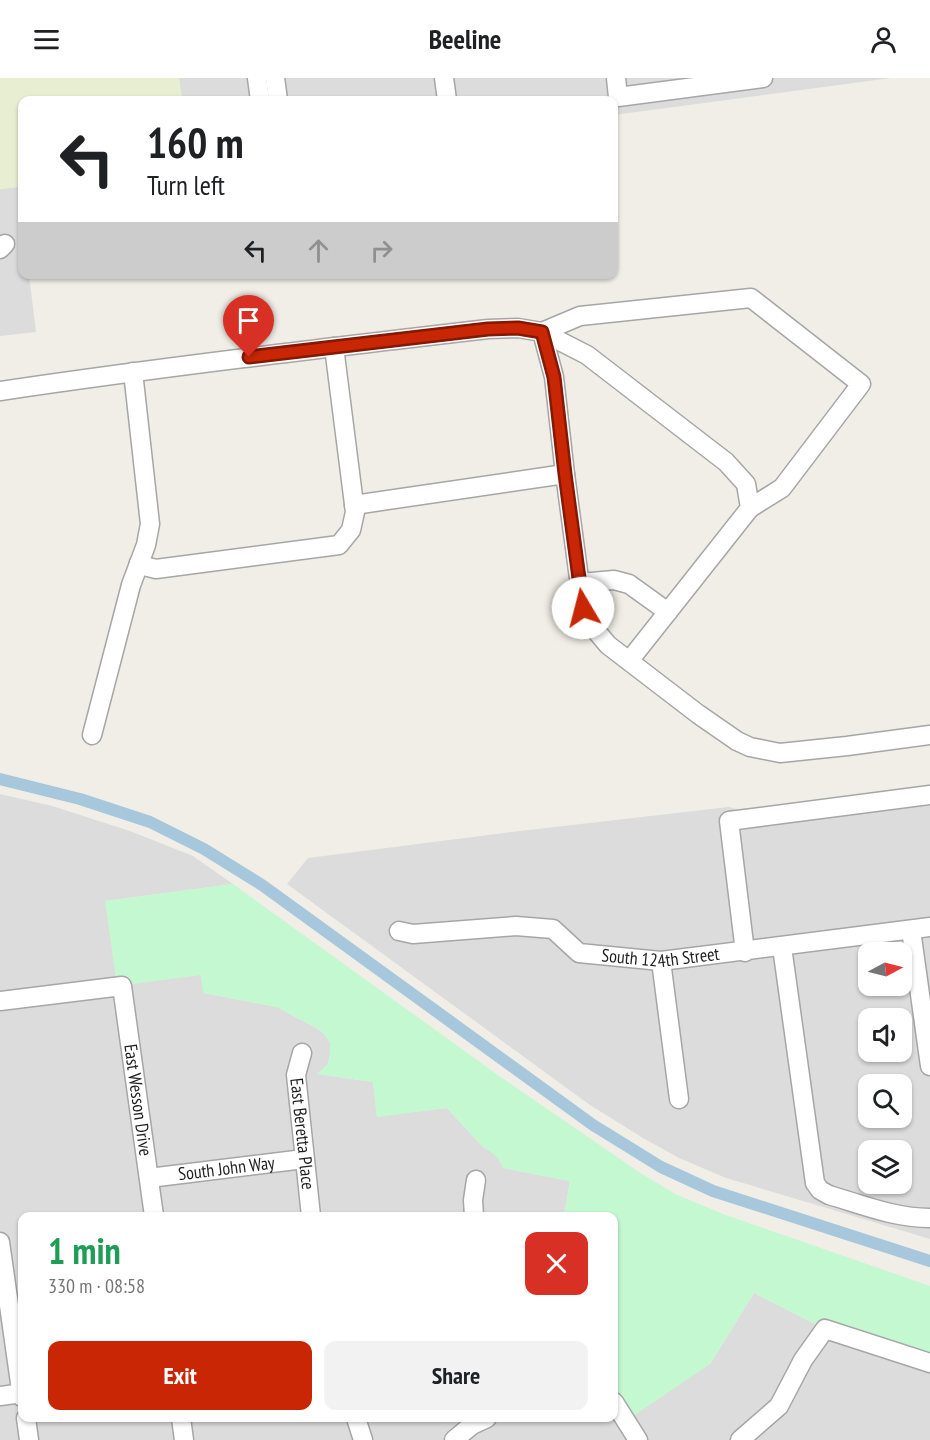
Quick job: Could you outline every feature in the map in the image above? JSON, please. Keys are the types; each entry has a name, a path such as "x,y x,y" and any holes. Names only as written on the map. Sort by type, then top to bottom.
{"street":[{"path":"258,78 260,96"},
{"path":"275,78 277,96"},
{"path":"444,78 446,96"},
{"path":"616,78 618,96"},
{"path":"618,97 763,78"},
{"path":"542,332 580,316 751,298 861,384 782,488 750,508 629,661"},
{"path":"0,391 334,347 488,329 518,328 542,332 587,355 726,462 746,483 750,508"},
{"path":"542,332 554,377 583,608 587,620 608,645 727,734 750,747 780,753 847,747 930,735"},
{"path":"139,563 156,569 339,545 351,530 355,512 334,347"},
{"path":"92,735 131,585 146,545 150,524 133,372"},
{"path":"354,505 565,474"},
{"path":"580,583 614,580 630,584 668,612"},
{"path":"745,952 729,821 930,795"},
{"name":"South 124th Street","path":"399,931 413,934 516,927 553,929 579,953 661,961 930,927"},
{"path":"910,930 930,1066"},
{"path":"782,947 815,1183 820,1190 829,1195 892,1214 930,1218"},
{"path":"661,961 679,1099"},
{"name":"East Wesson Drive","path":"0,1001 122,986 153,1212"},
{"name":"East Beretta Place","path":"302,1053 296,1075 311,1212"},
{"name":"South John Way","path":"149,1178 304,1159"},
{"path":"474,1212 476,1180"},
{"path":"0,1242 18,1366"},
{"path":"740,1440 779,1406 803,1360 825,1329 930,1363"},
{"path":"0,1396 18,1394"},
{"path":"618,1408 638,1440"},
{"path":"27,1422 29,1440"},
{"path":"182,1422 184,1440"},
{"path":"357,1422 363,1440"},
{"path":"454,1440 478,1422"}],"shaded area":[{"path":"179,78 891,78 618,114 618,96 181,96"},
{"path":"18,187 18,279 29,279 36,332 0,336 0,189"},
{"path":"930,788 930,1239 726,1178 679,1158 590,1105 287,884 308,858 729,807 742,811"},
{"path":"0,794 52,806 130,831 193,856 233,884 106,901 201,975 204,993 277,1007 318,1029 330,1042 330,1054 328,1064 318,1074 373,1082 377,1116 447,1108 484,1148 499,1158 503,1168 570,1181 565,1212 18,1212 18,1422 618,1422 618,1416 710,1364 754,1293 825,1329 930,1363 930,1440 0,1440"}],"green space":[{"path":"0,78 179,78 181,96 18,96 18,187 0,189"},
{"path":"233,884 502,1078 675,1194 723,1214 930,1286 930,1363 825,1329 754,1293 710,1364 626,1421 618,1408 618,1212 565,1212 570,1181 503,1168 496,1156 484,1148 447,1108 377,1117 373,1082 317,1074 328,1064 330,1042 318,1029 277,1007 203,993 201,975 117,986 105,901"}],"waterway":[{"path":"0,779 80,799 150,822 204,849 262,885 593,1125 661,1167 713,1191 930,1261"}],"route":[{"path":"249,357 488,329 518,328 542,332 554,377 583,608"}]}
